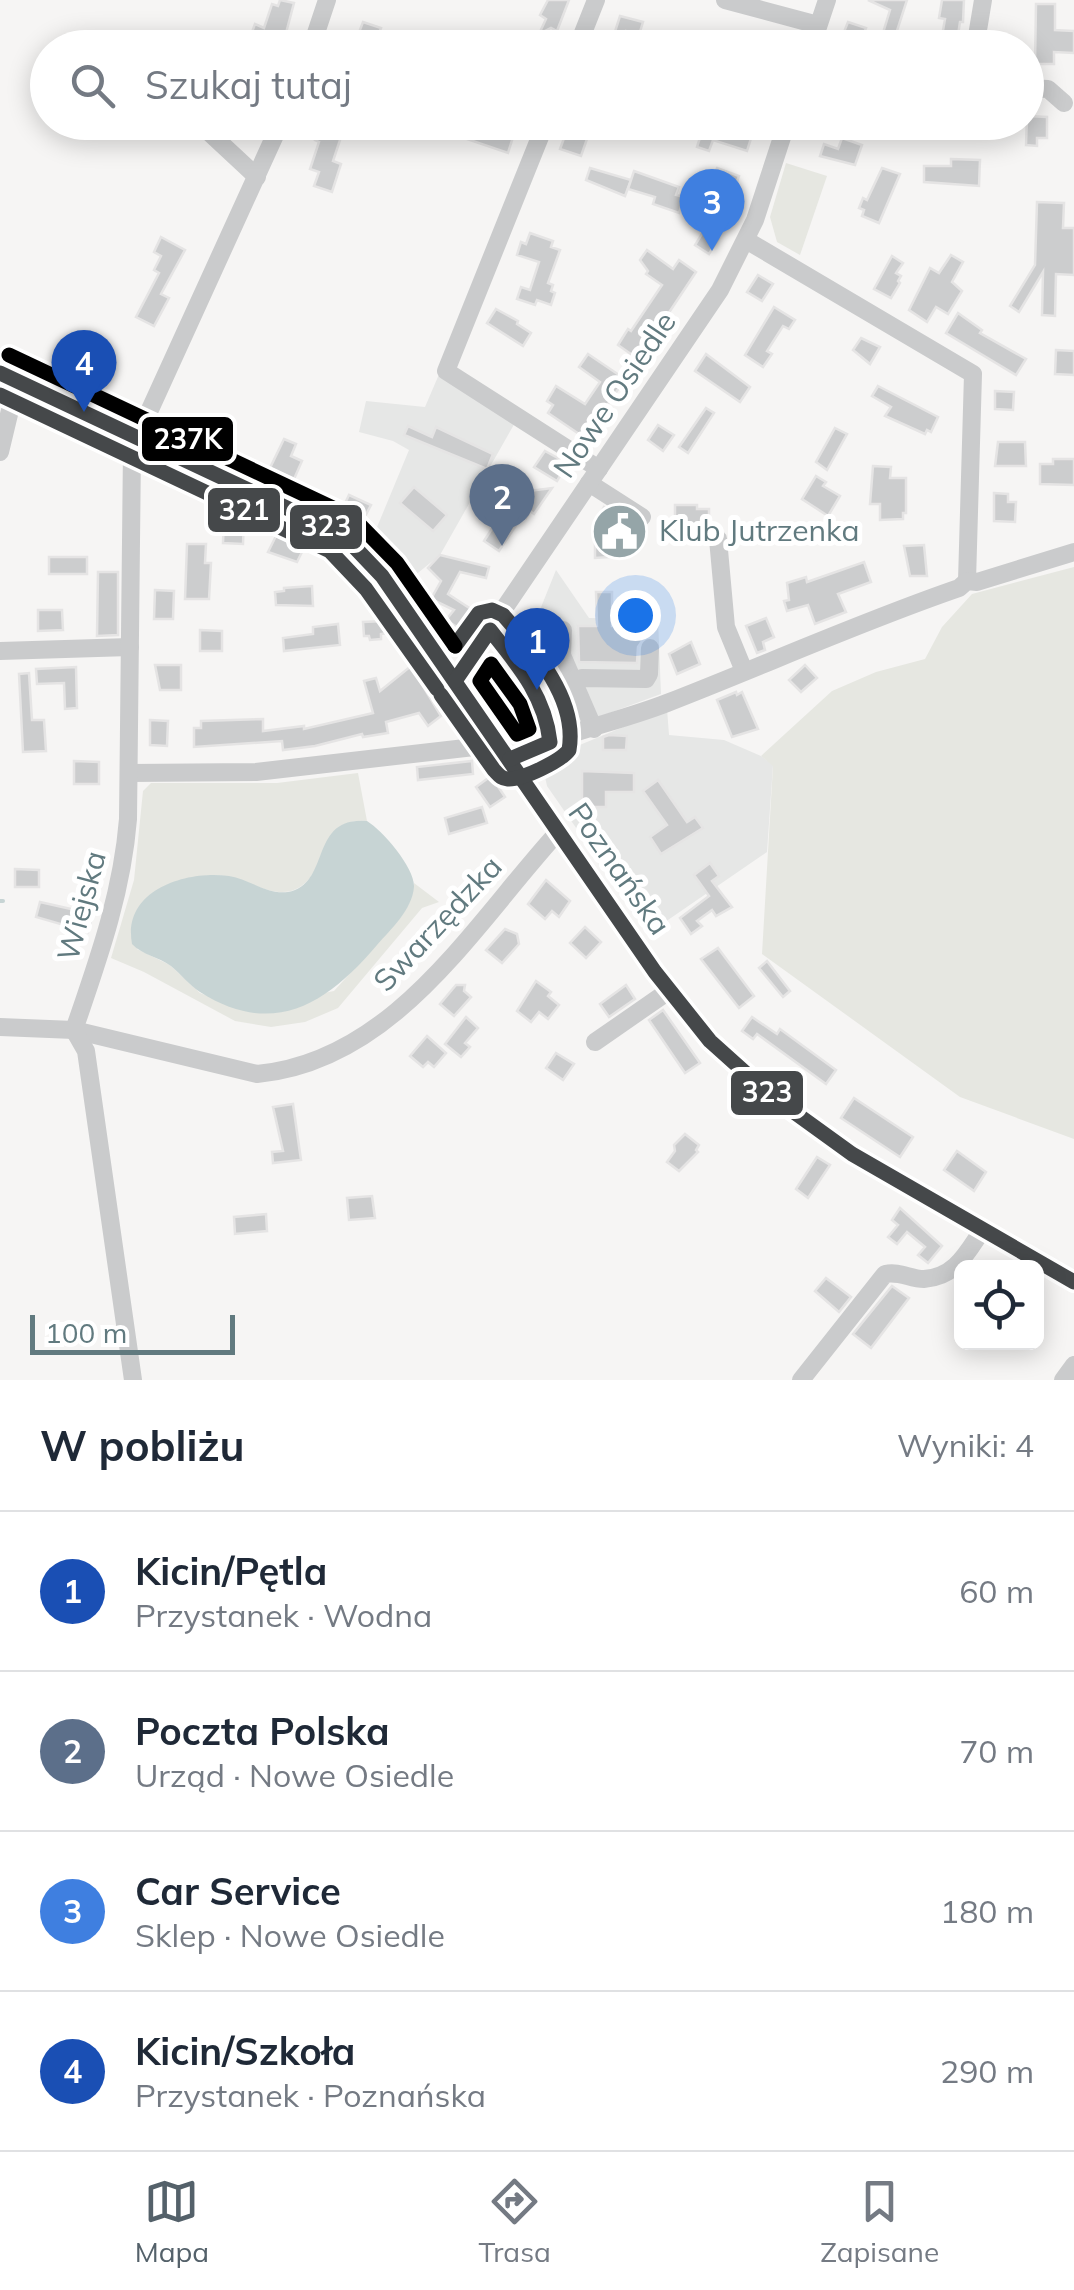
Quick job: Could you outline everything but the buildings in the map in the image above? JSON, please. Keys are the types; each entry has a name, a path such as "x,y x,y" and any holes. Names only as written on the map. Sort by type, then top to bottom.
{"street":[{"path":"316,30 326,0"},
{"path":"584,30 596,0"},
{"path":"724,0 818,25"},
{"path":"816,30 827,0"},
{"path":"978,30 983,0"},
{"path":"1044,89 1064,104"},
{"path":"218,140 258,177"},
{"path":"136,437 273,140"},
{"path":"539,140 446,372 594,476 642,516"},
{"name":"Nowe Osiedle","path":"455,681 720,290 746,240 781,140"},
{"path":"746,240 973,374 967,581"},
{"path":"0,452 9,377"},
{"name":"Poznańska","path":"9,377 342,534 382,576 670,990 714,1044 772,1094 874,1165 1074,1282"},
{"name":"Wiejska","path":"74,1030 114,914 125,864 132,449 136,437"},
{"path":"718,540 726,627 744,671"},
{"path":"510,760 958,588 967,581 978,582 1074,552"},
{"path":"490,630 537,690 548,714 550,742"},
{"path":"563,630 562,655 594,729"},
{"path":"0,651 130,647"},
{"path":"574,682 582,678 646,679 650,648"},
{"path":"129,773 256,772 319,767 474,747 494,738"},
{"name":"Swarzędzka","path":"0,1027 74,1030 256,1074 284,1072 321,1060 388,1018 434,978 559,832"},
{"path":"595,1042 670,990"},
{"path":"74,1030 86,1052 134,1380"},
{"path":"801,1380 885,1274 900,1272 923,1279 947,1274 956,1268 982,1229"},
{"path":"1063,1380 1074,1364"}],"shaded area":[{"path":"786,163 827,176 800,255 777,242 770,217"},
{"path":"440,372 516,421 440,555 408,581 375,532 409,450 393,441 359,432 366,401 425,407"},
{"path":"1074,567 1074,1139 960,1097 762,954 773,766 761,756 832,691 876,672 925,659 942,627 972,594"},
{"path":"556,570 589,618 658,619 661,694 566,729 548,688 523,652"},
{"path":"667,709 669,735 724,740 773,765 767,852 649,933 547,786 543,767 553,756"},
{"path":"358,773 367,821 340,827 331,836 316,869 300,887 282,892 225,876 186,879 137,949 170,965 200,993 241,1009 334,991 401,917 414,883 439,902 422,908 338,1008 305,1022 271,1027 235,1021 111,958 134,880 143,791 151,783 277,783"},
{"path":"367,821 404,860 413,879 412,895 400,919 358,966 319,998 276,1013 252,1013 227,1006 200,992 171,966 132,944 137,910 161,888 194,876 212,875 288,892 311,877 336,829 348,822"}],"transit line":[{"name":"237K","path":"9,355 352,517 397,563 455,646"},
{"name":"323","path":"0,373 342,534 382,576 655,972 710,1041 769,1094 852,1154 1074,1282"},
{"name":"321","path":"0,395 330,551 366,589 437,689"},
{"name":"321","path":"441,695 503,778 531,773 569,750 567,712 560,694 540,660 503,615 492,610 479,613 455,646"},
{"name":"323","path":"455,681 490,630 536,696 550,742 510,759"},
{"name":"237K","path":"491,664 520,704 529,729 517,734 480,681 491,664"}],"place":[{"name":"Car Service","path":"712,251"},
{"name":"Kicin/Szkoła","path":"84,412"},
{"name":"Klub Jutrzenka","path":"620,531"},
{"name":"Poczta Polska","path":"502,546"},
{"name":"Kicin/Pętla","path":"537,690"}]}
